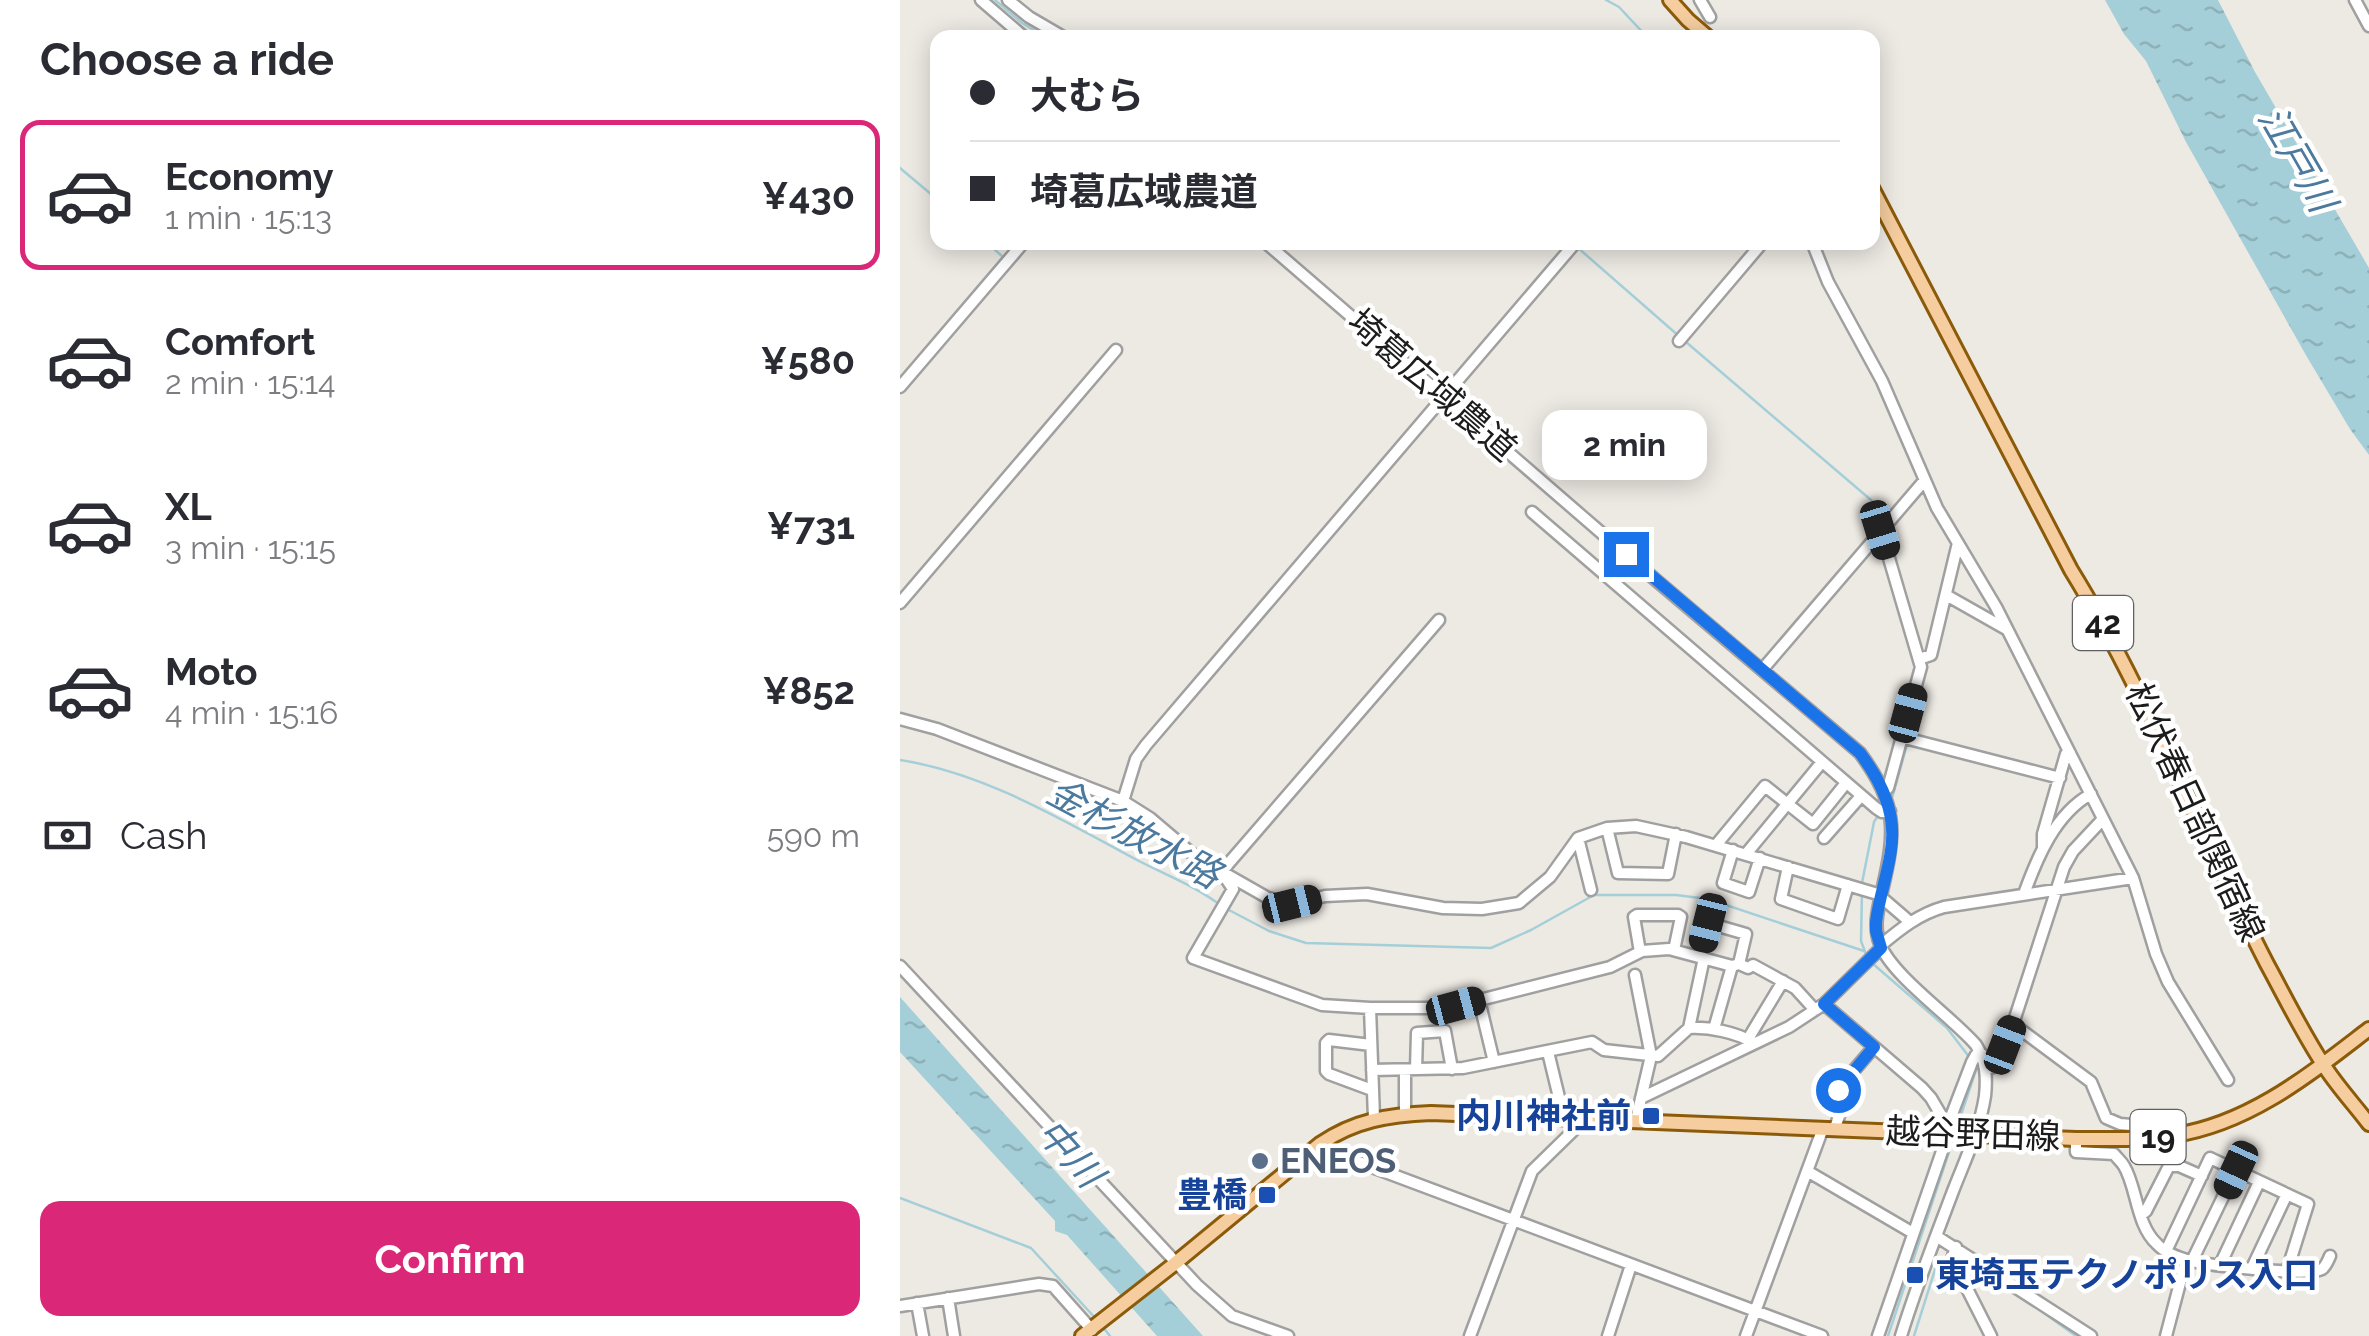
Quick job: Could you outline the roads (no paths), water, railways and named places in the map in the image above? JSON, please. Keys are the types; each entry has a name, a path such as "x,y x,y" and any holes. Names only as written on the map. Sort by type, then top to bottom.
{"main road":[{"path":"1670,0 1700,30"},
{"name":"松伏春日部関宿線","path":"1880,203 2071,570 2134,682 2235,900 2288,1002 2369,1124"},
{"name":"越谷野田線","path":"1090,1331 1320,1144 1374,1118 1405,1114 1572,1118 2150,1138 2202,1130 2242,1115 2283,1093 2369,1029"}],"street":[{"path":"981,0 1016,30"},
{"path":"1008,0 1051,30"},
{"path":"1700,0 1710,17"},
{"path":"2355,0 2369,26"},
{"path":"900,387 1017,250"},
{"name":"埼葛広域農道","path":"1274,250 1860,753 1883,791 1882,811 1893,829 1875,953"},
{"path":"1123,801 1136,759 1146,745 1571,250"},
{"path":"1681,338 1756,250"},
{"path":"1815,250 1828,282 1882,381 1924,481 2007,629 2133,878 2168,982 2228,1080"},
{"path":"900,603 1116,350"},
{"path":"1762,670 1924,481"},
{"path":"1532,512 1882,811"},
{"path":"1883,527 1922,658 1906,738 1888,788 1883,791"},
{"path":"1922,658 1931,655 1958,543"},
{"path":"1946,595 2007,629"},
{"path":"1222,872 1438,620"},
{"path":"900,719 1123,801 1150,818 1196,858 1268,898 1292,904 1324,896 1367,894 1443,908 1482,909 1519,903 1550,877 1578,838 1607,828 1636,826 1716,845 1881,896 1910,922"},
{"path":"1906,738 2060,778"},
{"path":"2043,848 2043,834 2066,754 2070,753"},
{"path":"1746,854 1822,762"},
{"path":"1716,845 1765,786 1813,824 1846,783"},
{"path":"2024,894 2043,848 2073,808 2090,794"},
{"path":"1824,838 1862,796"},
{"path":"2053,802 2073,808"},
{"path":"1986,1069 1997,1066 2056,889 2073,851 2102,820"},
{"path":"1607,828 1618,873 1668,874 1676,834"},
{"path":"1578,838 1591,890"},
{"path":"1733,850 1724,883 1750,892 1760,858"},
{"path":"1788,867 1781,899 1838,919 1848,885"},
{"path":"1222,872 1233,889 1193,958 1322,1005 1438,1008 1610,967 1640,952 1670,948 1748,968 1753,965 1795,988 1922,1088 1948,1130"},
{"path":"1641,1098 1751,1041 1790,1027 1820,1007 1875,953 1927,912 2133,878"},
{"path":"1640,952 1634,917 1637,915 1678,914 1681,917 1674,950"},
{"path":"1372,1070 1452,1069 1592,1042 1604,1050 1658,1056 1688,1028 1708,923 1746,934 1714,1030"},
{"path":"1875,953 1971,1039 1982,1054 1986,1069 1985,1095 1975,1134 1932,1211 1913,1234 1878,1336"},
{"path":"900,966 1196,1285 1232,1316 1288,1336"},
{"path":"1634,975 1651,1056 1636,1120"},
{"path":"1751,1041 1783,981"},
{"path":"1478,1000 1494,1062"},
{"path":"1370,1008 1374,1118"},
{"path":"2013,1024 2091,1082 2106,1118 2120,1124 2166,1128 2172,1136"},
{"path":"1688,1028 1714,1030 1751,1041"},
{"path":"1405,1114 1417,1033 1445,1031 1452,1069"},
{"path":"1371,1045 1329,1040 1326,1071 1372,1090"},
{"path":"1746,1336 1807,1171 1841,1110 1838,1090 1874,1047"},
{"path":"1470,1336 1532,1171 1577,1127 1548,1052"},
{"path":"1901,1336 1936,1236 1932,1211 1948,1130 1972,1062 1982,1054"},
{"path":"2076,1138 2076,1152 2114,1154 2125,1167 2148,1233 2166,1251 2189,1261 2287,1271 2320,1270 2330,1256"},
{"path":"1320,1144 1324,1149 1512,1222 1822,1336"},
{"path":"2166,1251 2210,1158 2308,1204 2287,1271"},
{"path":"2141,1215 2169,1166 2202,1176"},
{"path":"2166,1336 2189,1261 2236,1170"},
{"path":"1807,1171 1913,1234"},
{"path":"2220,1266 2259,1182"},
{"path":"2252,1268 2287,1194"},
{"path":"1936,1236 2091,1336"},
{"path":"1956,1247 1952,1259 1991,1336"},
{"path":"1608,1336 1631,1265"},
{"path":"900,1306 1039,1284 1053,1286 1090,1331"},
{"path":"948,1298 954,1336"},
{"path":"918,1303 923,1336"},
{"path":"2063,1336 2075,1327"}],"water":[{"name":"江戸川","path":"2105,0 2218,0 2255,72 2369,268 2369,455 2307,357 2186,142 2146,61 2124,34"},
{"path":"900,997 1203,1336 1157,1336 1067,1235 1055,1231 1055,1221 900,1052"}],"waterway":[{"path":"995,0 1034,30"},
{"path":"1606,0 1619,7 1641,30"},
{"path":"900,168 930,193"},
{"path":"900,379 1003,257 995,250"},
{"path":"1580,250 1680,337"},
{"path":"1686,342 1871,500 1883,521"},
{"path":"1887,533 1903,588"},
{"path":"1910,733 1923,678"},
{"path":"1890,800 1908,741"},
{"name":"金杉放水路","path":"900,760 963,776 1023,800 1220,905"},
{"path":"1862,883 1879,814"},
{"path":"1862,891 1861,941 1867,957"},
{"name":"金杉放水路","path":"1227,909 1269,931 1306,943 1491,948 1594,895 1676,895 1708,899 1864,951"},
{"path":"1872,963 1947,1028 1970,1058"},
{"path":"1957,1127 1975,1064"},
{"path":"1888,1336 1953,1140"},
{"path":"900,1198 1031,1248 1097,1320"},
{"path":"1914,1336 1939,1257"},
{"path":"1961,1266 1997,1336"},
{"path":"2023,1298 2076,1336"},
{"path":"1102,1326 1110,1336"}],"place":[{"name":"内川神社前","path":"1651,1116"},
{"name":"ENEOS","path":"1260,1161"},
{"name":"豊橋","path":"1267,1195"},
{"name":"東埼玉テクノポリス入口","path":"1915,1275"}],"water label":[{"name":"中川","path":"1070,1153"}]}
